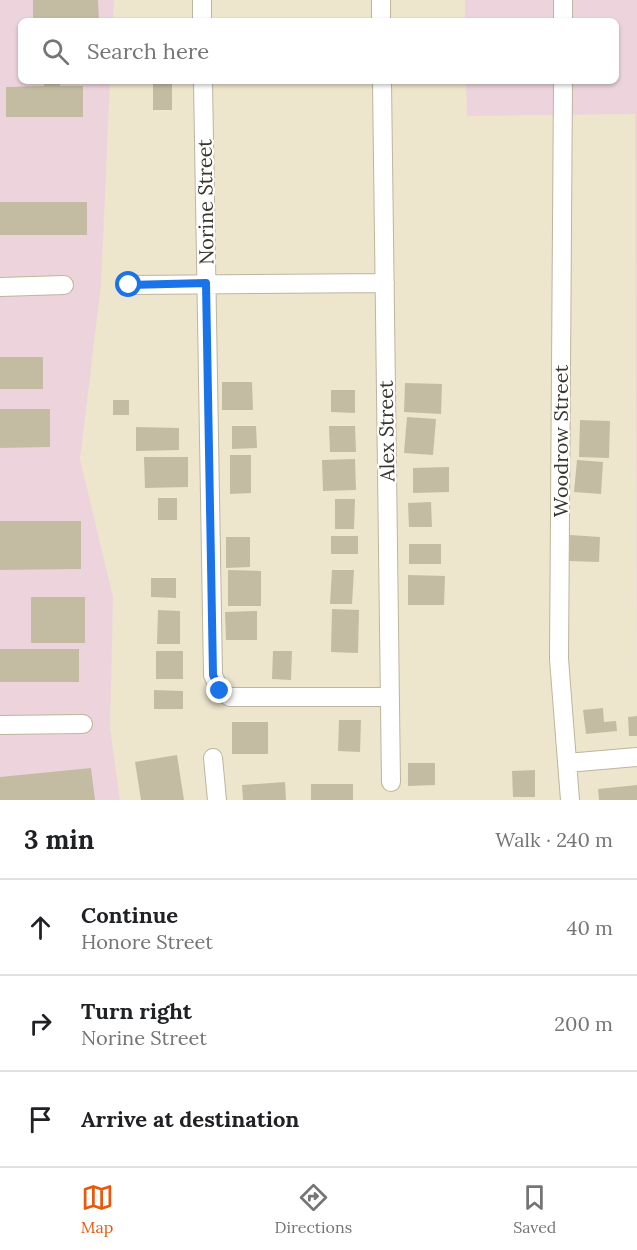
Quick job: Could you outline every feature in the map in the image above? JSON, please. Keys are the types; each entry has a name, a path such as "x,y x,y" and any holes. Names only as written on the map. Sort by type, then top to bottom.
{"street":[{"path":"202,0 202,18"},
{"path":"381,0 381,18"},
{"path":"563,0 563,18"},
{"name":"Norine Street","path":"203,84 213,663 217,686 220,691 230,697 389,697"},
{"name":"Alex Street","path":"382,84 391,782"},
{"name":"Woodrow Street","path":"563,84 559,659 570,800"},
{"path":"129,285 385,283"},
{"path":"0,287 64,285"},
{"path":"0,725 83,724"},
{"path":"567,763 637,757"},
{"path":"213,758 217,800"}],"shaded area":[{"path":"0,0 114,0 113,18 18,18 18,84 110,84 101,285 80,459 113,597 110,728 120,800 0,800"},
{"path":"465,0 637,0 637,672 635,114 467,116 466,84 619,84 619,18 465,18"}],"building":[{"path":"33,0 98,0 99,18 33,18"},
{"path":"44,84 60,84 60,86 83,86 83,117 6,117 6,87 44,86"},
{"path":"153,84 172,84 172,110 153,110"},
{"path":"0,202 87,202 87,235 0,235"},
{"path":"0,357 43,357 43,389 0,389"},
{"path":"222,382 252,382 253,410 222,410"},
{"path":"405,383 442,384 441,414 404,412"},
{"path":"331,390 355,390 355,413 331,412"},
{"path":"113,400 129,400 129,415 113,415"},
{"path":"0,409 50,409 50,447 0,448"},
{"path":"407,417 436,419 433,455 404,453"},
{"path":"580,420 610,421 609,458 579,457"},
{"path":"232,426 256,426 257,448 232,449"},
{"path":"329,426 355,426 356,452 330,452"},
{"path":"136,427 179,428 179,450 136,451"},
{"path":"230,455 251,455 251,493 230,494"},
{"path":"144,457 188,457 188,487 145,488"},
{"path":"355,459 356,490 323,491 322,460"},
{"path":"577,460 603,462 601,494 574,492"},
{"path":"449,467 449,492 413,493 413,468"},
{"path":"158,498 177,498 177,520 158,520"},
{"path":"335,499 355,499 354,529 335,529"},
{"path":"431,502 432,527 409,527 408,503"},
{"path":"0,521 81,521 81,569 0,570"},
{"path":"570,535 600,537 599,562 569,561"},
{"path":"331,536 358,536 358,554 331,554"},
{"path":"226,537 250,537 250,567 226,568"},
{"path":"409,544 441,544 441,564 409,564"},
{"path":"228,570 261,571 261,606 228,606"},
{"path":"332,570 354,570 352,604 330,604"},
{"path":"408,575 445,576 444,605 408,605"},
{"path":"151,578 176,578 176,598 151,597"},
{"path":"31,597 85,597 85,643 31,643"},
{"path":"332,609 359,610 358,653 331,652"},
{"path":"158,610 180,611 180,644 157,644"},
{"path":"257,611 257,640 226,640 225,612"},
{"path":"0,649 79,649 79,682 0,682"},
{"path":"156,651 183,651 183,679 156,679"},
{"path":"273,651 292,651 291,680 272,679"},
{"path":"154,690 183,691 183,709 154,709"},
{"path":"603,708 604,722 616,721 617,731 586,734 583,710"},
{"path":"637,716 637,736 629,736 628,717"},
{"path":"339,720 361,720 360,752 338,751"},
{"path":"232,722 268,722 268,754 232,754"},
{"path":"177,755 184,800 141,800 135,762"},
{"path":"408,763 435,763 435,785 408,786"},
{"path":"91,768 95,800 0,800 0,777"},
{"path":"535,770 535,797 513,797 512,771"},
{"path":"285,782 286,800 243,800 242,785"},
{"path":"311,784 353,784 353,800 311,800"},
{"path":"637,785 637,800 599,800 598,789"}],"route":[{"path":"129,285 206,283 213,675 220,691"}]}
